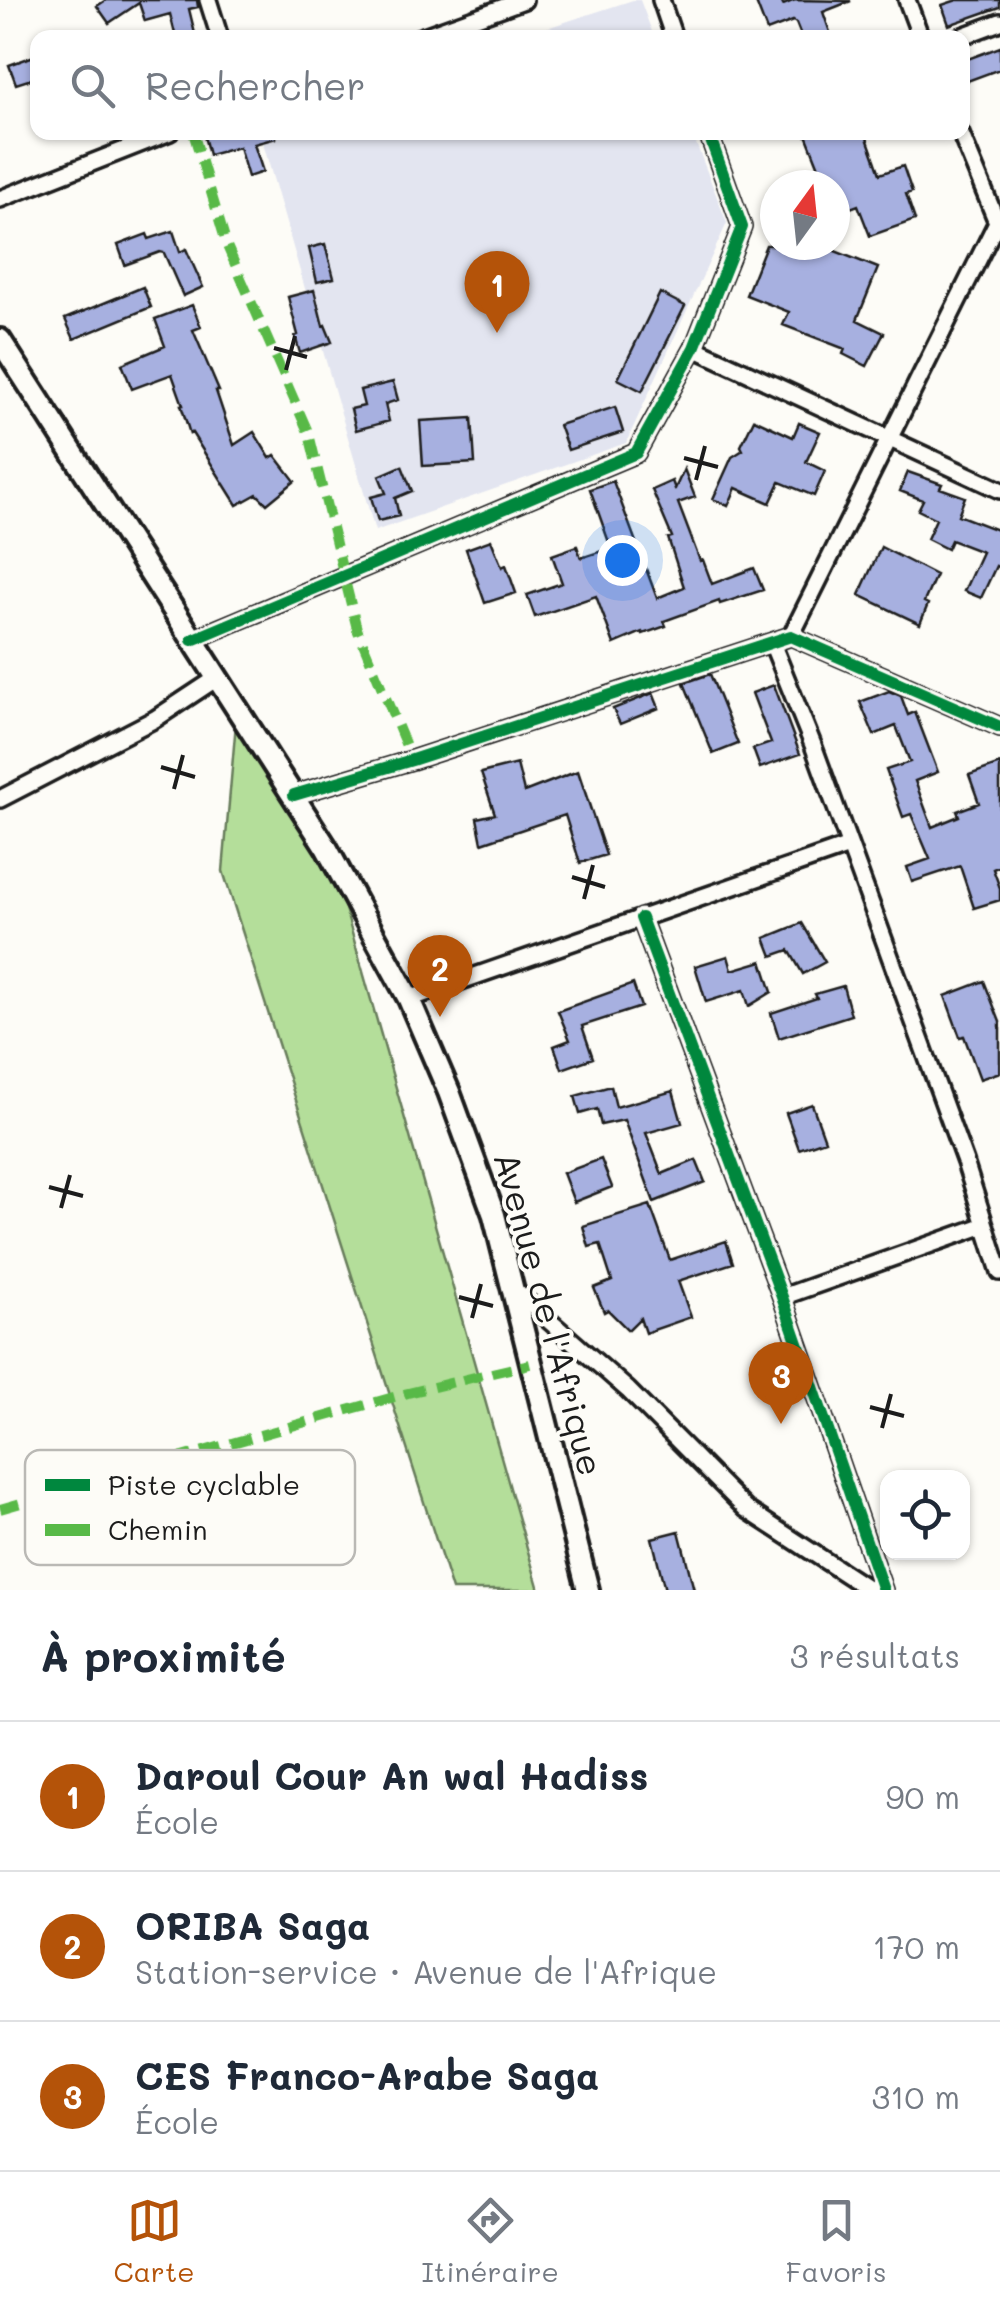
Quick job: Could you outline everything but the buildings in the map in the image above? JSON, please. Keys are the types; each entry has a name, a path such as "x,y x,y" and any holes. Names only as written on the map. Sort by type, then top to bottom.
{"main road":[{"name":"Avenue de l'Afrique","path":"0,340 294,795 408,999 449,1092 494,1215 588,1590"}],"street":[{"path":"208,0 217,30"},
{"path":"440,30 524,0"},
{"path":"661,0 671,30"},
{"path":"907,0 919,30"},
{"path":"970,33 1000,22"},
{"path":"0,199 150,140"},
{"path":"192,640 636,452 694,348 742,227 711,140"},
{"path":"294,795 791,636 999,222 963,140"},
{"path":"694,348 1000,490"},
{"path":"791,636 1000,727"},
{"path":"772,643 813,745 1000,1272"},
{"path":"0,799 155,719 217,678"},
{"path":"408,999 849,846"},
{"path":"641,918 782,1296 883,1590"},
{"path":"782,1296 985,1225"},
{"path":"512,1288 628,1390 746,1509 870,1590"}],"shaded area":[{"path":"640,0 651,30 541,30"},
{"path":"262,140 695,140 727,223 626,443 375,531"}],"green space":[{"path":"238,700 340,891 539,1590 452,1590 223,871"}],"marked path":[{"path":"195,140 227,246 309,434 357,629 412,760"},
{"path":"208,1450 408,1393 530,1364"},
{"path":"0,1509 25,1502"}],"cycle path":[{"path":"192,640 636,453 694,348 742,227 711,140"},
{"path":"294,795 791,636 1000,727"},
{"path":"641,918 782,1297 883,1590"}],"place":[{"name":"Daroul Cour An wal Hadiss","path":"497,333"},
{"name":"ORIBA Saga","path":"440,1017"},
{"name":"CES Franco-Arabe Saga","path":"781,1424"}]}
